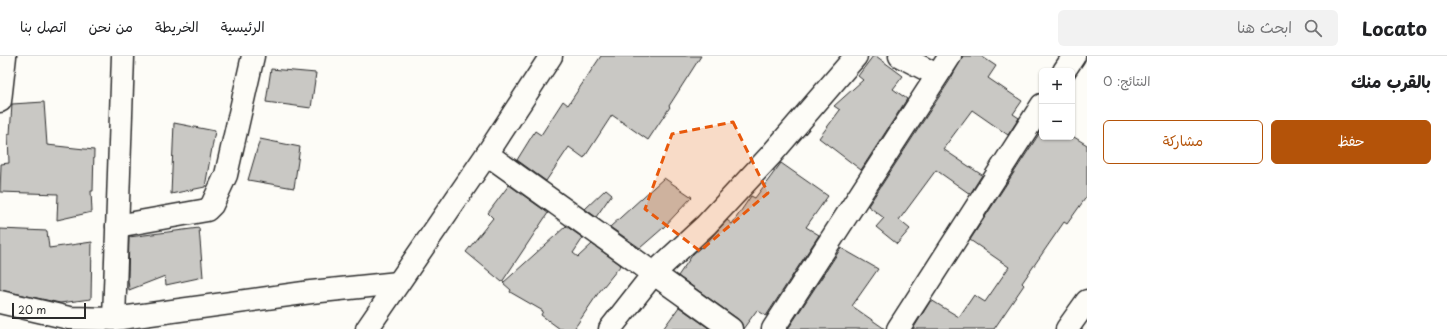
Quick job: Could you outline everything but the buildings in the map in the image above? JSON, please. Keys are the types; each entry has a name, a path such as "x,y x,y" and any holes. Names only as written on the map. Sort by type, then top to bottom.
{"street":[{"path":"0,101 5,56"},
{"path":"114,319 123,56"},
{"path":"117,226 207,210 212,205 226,175 253,56"},
{"path":"371,328 398,283 487,154 551,56"},
{"path":"610,329 654,274 706,225 770,156 856,56"},
{"path":"900,56 937,75"},
{"path":"773,329 950,56"},
{"path":"1066,68 1074,56"},
{"path":"898,329 1039,110"},
{"path":"487,154 730,329"},
{"path":"0,302 69,318 114,319 311,292 398,283"},
{"path":"1067,329 1087,301"}],"highlighted area":[{"path":"733,122 768,193 700,251 645,209 672,134"}]}
